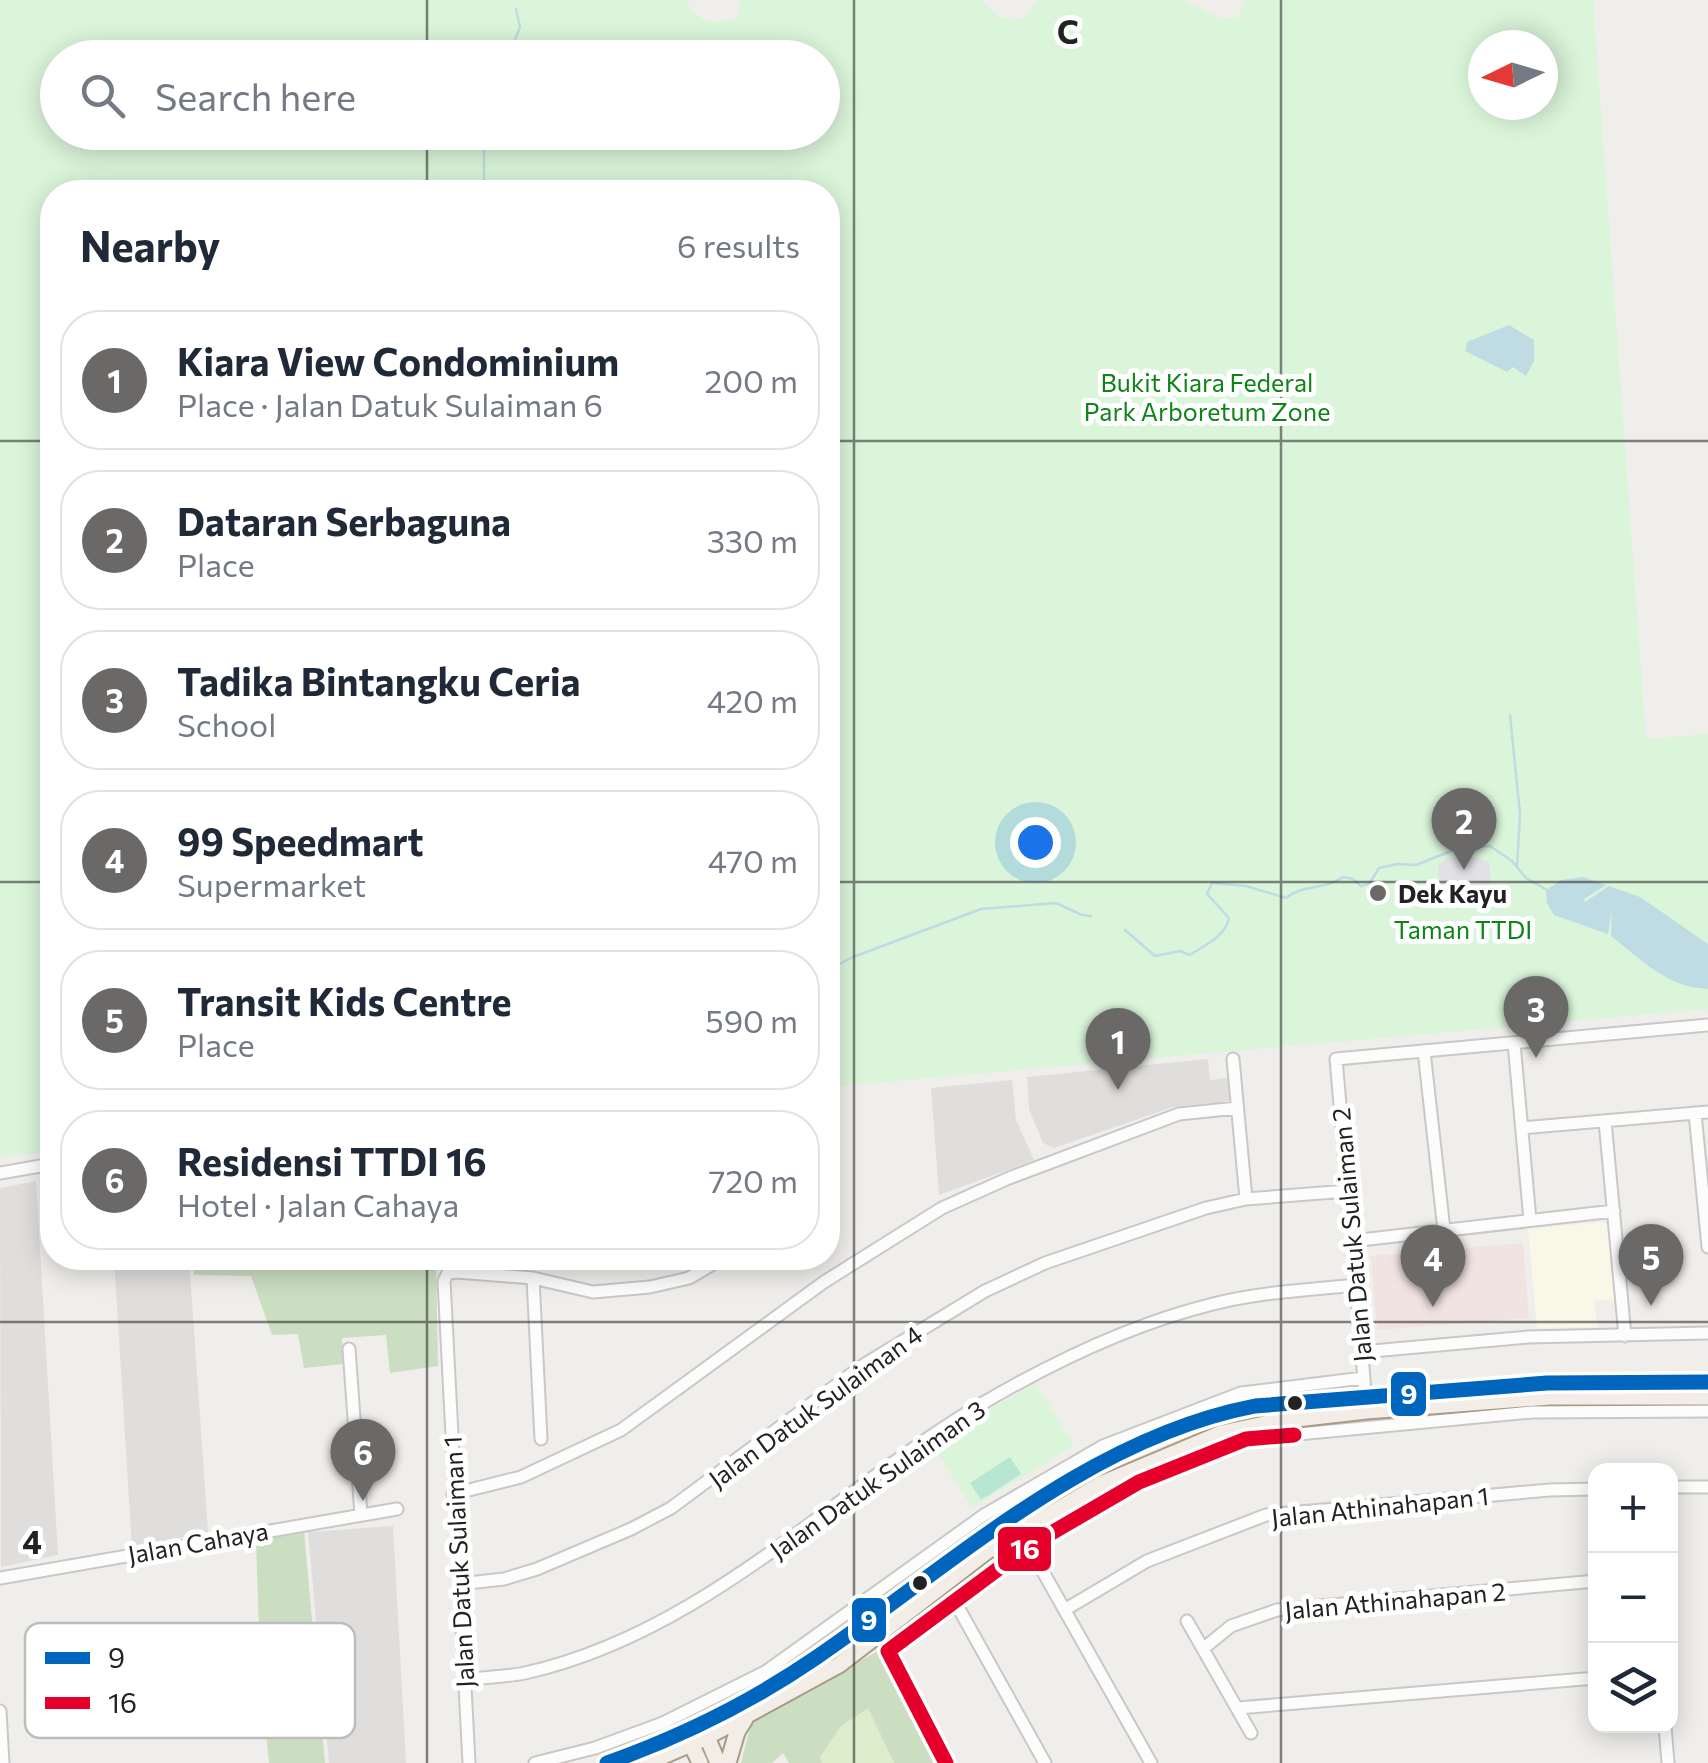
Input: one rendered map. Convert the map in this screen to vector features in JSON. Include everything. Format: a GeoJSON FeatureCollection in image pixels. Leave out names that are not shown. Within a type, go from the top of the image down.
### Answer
{"type":"FeatureCollection","features":[{"type":"Feature","properties":{"kind":"main road"},"geometry":{"type":"LineString","coordinates":[[607,1763],[748,1716],[839,1665],[986,1552],[1101,1484],[1248,1426],[1366,1404],[1547,1384],[1708,1382]]}},
{"type":"Feature","properties":{"kind":"main road"},"geometry":{"type":"LineString","coordinates":[[647,1763],[813,1660],[994,1527],[1087,1472],[1180,1428],[1238,1410],[1550,1397],[1601,1403],[1708,1397]]}},
{"type":"Feature","properties":{"kind":"main road"},"geometry":{"type":"LineString","coordinates":[[1140,1446],[1176,1438],[1173,1453]]}},
{"type":"Feature","properties":{"kind":"main road"},"geometry":{"type":"LineString","coordinates":[[813,1660],[823,1670],[839,1665]]}},
{"type":"Feature","properties":{"kind":"main road"},"geometry":{"type":"LineString","coordinates":[[728,1763],[737,1732],[748,1716]]}},
{"type":"Feature","properties":{"kind":"main road"},"geometry":{"type":"LineString","coordinates":[[696,1734],[700,1763]]}},
{"type":"Feature","properties":{"kind":"main road"},"geometry":{"type":"LineString","coordinates":[[696,1734],[718,1763]]}},
{"type":"Feature","properties":{"kind":"street"},"geometry":{"type":"LineString","coordinates":[[1444,1230],[1424,1051],[1708,1025]]}},
{"type":"Feature","properties":{"kind":"street"},"geometry":{"type":"LineString","coordinates":[[1514,1043],[1530,1220]]}},
{"type":"Feature","properties":{"kind":"street","name":"Jalan Datuk Sulaiman 2"},"geometry":{"type":"LineString","coordinates":[[1366,1404],[1336,1059],[1424,1051]]}},
{"type":"Feature","properties":{"kind":"street"},"geometry":{"type":"LineString","coordinates":[[1233,1059],[1246,1199]]}},
{"type":"Feature","properties":{"kind":"street"},"geometry":{"type":"LineString","coordinates":[[454,1494],[520,1478],[621,1430],[824,1282],[942,1208],[1009,1178],[1179,1114],[1237,1108]]}},
{"type":"Feature","properties":{"kind":"street"},"geometry":{"type":"LineString","coordinates":[[1522,1128],[1702,1112],[1708,1247]]}},
{"type":"Feature","properties":{"kind":"street"},"geometry":{"type":"LineString","coordinates":[[1605,1121],[1625,1336]]}},
{"type":"Feature","properties":{"kind":"street"},"geometry":{"type":"LineString","coordinates":[[0,1173],[40,1166]]}},
{"type":"Feature","properties":{"kind":"street","name":"Jalan Datuk Sulaiman 4"},"geometry":{"type":"LineString","coordinates":[[458,1584],[504,1580],[537,1569],[631,1530],[671,1508],[862,1366],[985,1291],[1096,1244],[1206,1208],[1246,1199],[1347,1191]]}},
{"type":"Feature","properties":{"kind":"street"},"geometry":{"type":"LineString","coordinates":[[1352,1241],[1614,1211]]}},
{"type":"Feature","properties":{"kind":"street"},"geometry":{"type":"LineString","coordinates":[[541,1439],[533,1278],[593,1292],[650,1287],[689,1278],[702,1270]]}},
{"type":"Feature","properties":{"kind":"street","name":"Jalan Datuk Sulaiman 1"},"geometry":{"type":"LineString","coordinates":[[469,1763],[444,1281],[448,1274],[533,1278]]}},
{"type":"Feature","properties":{"kind":"street","name":"Jalan Datuk Sulaiman 3"},"geometry":{"type":"LineString","coordinates":[[464,1680],[522,1674],[562,1662],[663,1619],[758,1562],[882,1469],[978,1406],[1085,1351],[1211,1304],[1256,1295],[1356,1285]]}},
{"type":"Feature","properties":{"kind":"street"},"geometry":{"type":"LineString","coordinates":[[1361,1352],[1528,1336],[1708,1333]]}},
{"type":"Feature","properties":{"kind":"street"},"geometry":{"type":"LineString","coordinates":[[348,1350],[361,1515]]}},
{"type":"Feature","properties":{"kind":"street"},"geometry":{"type":"LineString","coordinates":[[535,1763],[595,1748],[663,1723],[765,1672],[984,1515],[1103,1446],[1241,1394],[1364,1378]]}},
{"type":"Feature","properties":{"kind":"street"},"geometry":{"type":"LineString","coordinates":[[946,1763],[888,1652],[1029,1546],[1139,1482],[1246,1440],[1601,1403],[1708,1411]]}},
{"type":"Feature","properties":{"kind":"street"},"geometry":{"type":"LineString","coordinates":[[1678,1488],[1708,1487]]}},
{"type":"Feature","properties":{"kind":"street","name":"Jalan Athinahapan 1"},"geometry":{"type":"LineString","coordinates":[[1066,1609],[1147,1561],[1266,1515],[1588,1489]]}},
{"type":"Feature","properties":{"kind":"street","name":"Jalan Cahaya"},"geometry":{"type":"LineString","coordinates":[[0,1578],[397,1509]]}},
{"type":"Feature","properties":{"kind":"street"},"geometry":{"type":"LineString","coordinates":[[1020,1532],[1151,1763]]}},
{"type":"Feature","properties":{"kind":"street"},"geometry":{"type":"LineString","coordinates":[[986,1552],[994,1559],[997,1570]]}},
{"type":"Feature","properties":{"kind":"street","name":"Jalan Athinahapan 2"},"geometry":{"type":"LineString","coordinates":[[1204,1648],[1231,1626],[1276,1610],[1588,1583]]}},
{"type":"Feature","properties":{"kind":"street"},"geometry":{"type":"LineString","coordinates":[[954,1600],[1045,1763]]}},
{"type":"Feature","properties":{"kind":"street"},"geometry":{"type":"LineString","coordinates":[[1188,1622],[1250,1733]]}},
{"type":"Feature","properties":{"kind":"street"},"geometry":{"type":"LineString","coordinates":[[1238,1708],[1588,1679]]}},
{"type":"Feature","properties":{"kind":"street"},"geometry":{"type":"LineString","coordinates":[[0,1711],[4,1763]]}},
{"type":"Feature","properties":{"kind":"street"},"geometry":{"type":"LineString","coordinates":[[1666,1733],[1668,1763]]}},
{"type":"Feature","properties":{"kind":"shaded area"},"geometry":{"type":"Polygon","coordinates":[[[1476,857],[1489,862],[1492,894],[1447,891],[1438,876],[1439,864],[1447,858],[1476,857]]]}},
{"type":"Feature","properties":{"kind":"shaded area"},"geometry":{"type":"Polygon","coordinates":[[[1208,1059],[1210,1080],[1227,1078],[1230,1101],[1173,1107],[1054,1148],[1043,1143],[1029,1109],[1027,1077],[1208,1059]]]}},
{"type":"Feature","properties":{"kind":"shaded area"},"geometry":{"type":"Polygon","coordinates":[[[1012,1080],[1016,1120],[1034,1160],[939,1195],[931,1088],[1012,1080]]]}},
{"type":"Feature","properties":{"kind":"shaded area"},"geometry":{"type":"Polygon","coordinates":[[[36,1181],[58,1555],[1,1567],[0,1188],[36,1181]]]}},
{"type":"Feature","properties":{"kind":"shaded area"},"geometry":{"type":"Polygon","coordinates":[[[1603,1222],[1610,1227],[1616,1299],[1594,1301],[1597,1327],[1537,1328],[1528,1229],[1603,1222]]]}},
{"type":"Feature","properties":{"kind":"shaded area"},"geometry":{"type":"Polygon","coordinates":[[[1523,1243],[1529,1318],[1377,1330],[1371,1256],[1523,1243]]]}},
{"type":"Feature","properties":{"kind":"shaded area"},"geometry":{"type":"Polygon","coordinates":[[[115,1270],[190,1270],[208,1532],[132,1548],[115,1270]]]}},
{"type":"Feature","properties":{"kind":"shaded area"},"geometry":{"type":"Polygon","coordinates":[[[393,1526],[406,1763],[329,1763],[327,1738],[355,1738],[355,1623],[316,1623],[308,1532],[393,1526]]]}},
{"type":"Feature","properties":{"kind":"green space","name":"Bukit Kiara Federal Park Arboretum Zone"},"geometry":{"type":"Polygon","coordinates":[[[0,0],[686,0],[701,18],[721,22],[737,17],[741,0],[983,0],[996,14],[1011,19],[1025,17],[1036,0],[1183,0],[1217,17],[1237,19],[1246,0],[1593,0],[1646,739],[1708,734],[1708,1009],[840,1086],[840,180],[40,180],[40,1153],[0,1157],[0,0]]]}},
{"type":"Feature","properties":{"kind":"green space"},"geometry":{"type":"Polygon","coordinates":[[[194,1270],[436,1270],[438,1366],[390,1373],[386,1335],[342,1338],[343,1364],[304,1368],[298,1334],[272,1335],[251,1276],[194,1275],[194,1270]]]}},
{"type":"Feature","properties":{"kind":"green space"},"geometry":{"type":"Polygon","coordinates":[[[1036,1383],[1074,1446],[972,1508],[931,1442],[1036,1383]]]}},
{"type":"Feature","properties":{"kind":"green space"},"geometry":{"type":"Polygon","coordinates":[[[1010,1457],[1021,1474],[981,1500],[970,1483],[1010,1457]]]}},
{"type":"Feature","properties":{"kind":"green space"},"geometry":{"type":"Polygon","coordinates":[[[304,1531],[312,1623],[259,1623],[256,1540],[304,1531]]]}},
{"type":"Feature","properties":{"kind":"green space"},"geometry":{"type":"Polygon","coordinates":[[[882,1649],[940,1763],[894,1763],[868,1708],[840,1727],[820,1757],[822,1763],[789,1763],[783,1753],[772,1763],[741,1763],[752,1719],[882,1649]]]}},
{"type":"Feature","properties":{"kind":"green space"},"geometry":{"type":"Polygon","coordinates":[[[868,1708],[894,1763],[822,1763],[820,1757],[840,1726],[868,1708]]]}},
{"type":"Feature","properties":{"kind":"green space"},"geometry":{"type":"Polygon","coordinates":[[[267,1738],[323,1738],[325,1763],[269,1763],[267,1738]]]}},
{"type":"Feature","properties":{"kind":"water"},"geometry":{"type":"Polygon","coordinates":[[[1509,325],[1534,340],[1534,361],[1526,376],[1513,367],[1507,372],[1465,351],[1467,342],[1509,325]]]}},
{"type":"Feature","properties":{"kind":"water"},"geometry":{"type":"Polygon","coordinates":[[[1583,877],[1606,885],[1585,902],[1609,886],[1640,897],[1708,944],[1708,989],[1667,978],[1611,936],[1612,910],[1608,934],[1554,915],[1547,903],[1546,890],[1561,880],[1583,877]]]}},
{"type":"Feature","properties":{"kind":"waterway"},"geometry":{"type":"LineString","coordinates":[[515,40],[520,27],[516,9]]}},
{"type":"Feature","properties":{"kind":"waterway"},"geometry":{"type":"LineString","coordinates":[[484,150],[484,180]]}},
{"type":"Feature","properties":{"kind":"waterway"},"geometry":{"type":"LineString","coordinates":[[1510,715],[1520,814],[1517,867]]}},
{"type":"Feature","properties":{"kind":"waterway"},"geometry":{"type":"LineString","coordinates":[[1125,930],[1155,956],[1180,951],[1190,955],[1227,925],[1229,918],[1207,894],[1212,883],[1246,886],[1286,898],[1343,877],[1361,886],[1369,884],[1379,868],[1416,865],[1456,849],[1490,846],[1512,861],[1526,878],[1547,890]]}},
{"type":"Feature","properties":{"kind":"waterway"},"geometry":{"type":"LineString","coordinates":[[840,964],[981,909],[1056,903],[1091,916]]}},
{"type":"Feature","properties":{"kind":"transit line","name":"9"},"geometry":{"type":"LineString","coordinates":[[607,1763],[662,1742],[742,1703],[817,1657],[1024,1509],[1135,1446],[1194,1422],[1255,1406],[1547,1383],[1708,1382]]}},
{"type":"Feature","properties":{"kind":"transit line","name":"16"},"geometry":{"type":"LineString","coordinates":[[946,1763],[888,1651],[1029,1546],[1139,1482],[1246,1439],[1294,1435]]}},
{"type":"Feature","properties":{"kind":"place","name":"Dataran Serbaguna"},"geometry":{"type":"Point","coordinates":[1464,870]}},
{"type":"Feature","properties":{"kind":"place","name":"Dek Kayu"},"geometry":{"type":"Point","coordinates":[1378,893]}},
{"type":"Feature","properties":{"kind":"place","name":"Tadika Bintangku Ceria"},"geometry":{"type":"Point","coordinates":[1536,1058]}},
{"type":"Feature","properties":{"kind":"place","name":"Kiara View Condominium"},"geometry":{"type":"Point","coordinates":[1118,1090]}},
{"type":"Feature","properties":{"kind":"place","name":"Transit Kids Centre"},"geometry":{"type":"Point","coordinates":[1651,1306]}},
{"type":"Feature","properties":{"kind":"place","name":"99 Speedmart"},"geometry":{"type":"Point","coordinates":[1433,1307]}},
{"type":"Feature","properties":{"kind":"place","name":"Residensi TTDI 16"},"geometry":{"type":"Point","coordinates":[363,1501]}},
{"type":"Feature","properties":{"kind":"park label","name":"Taman TTDI"},"geometry":{"type":"Point","coordinates":[1463,929]}}]}
